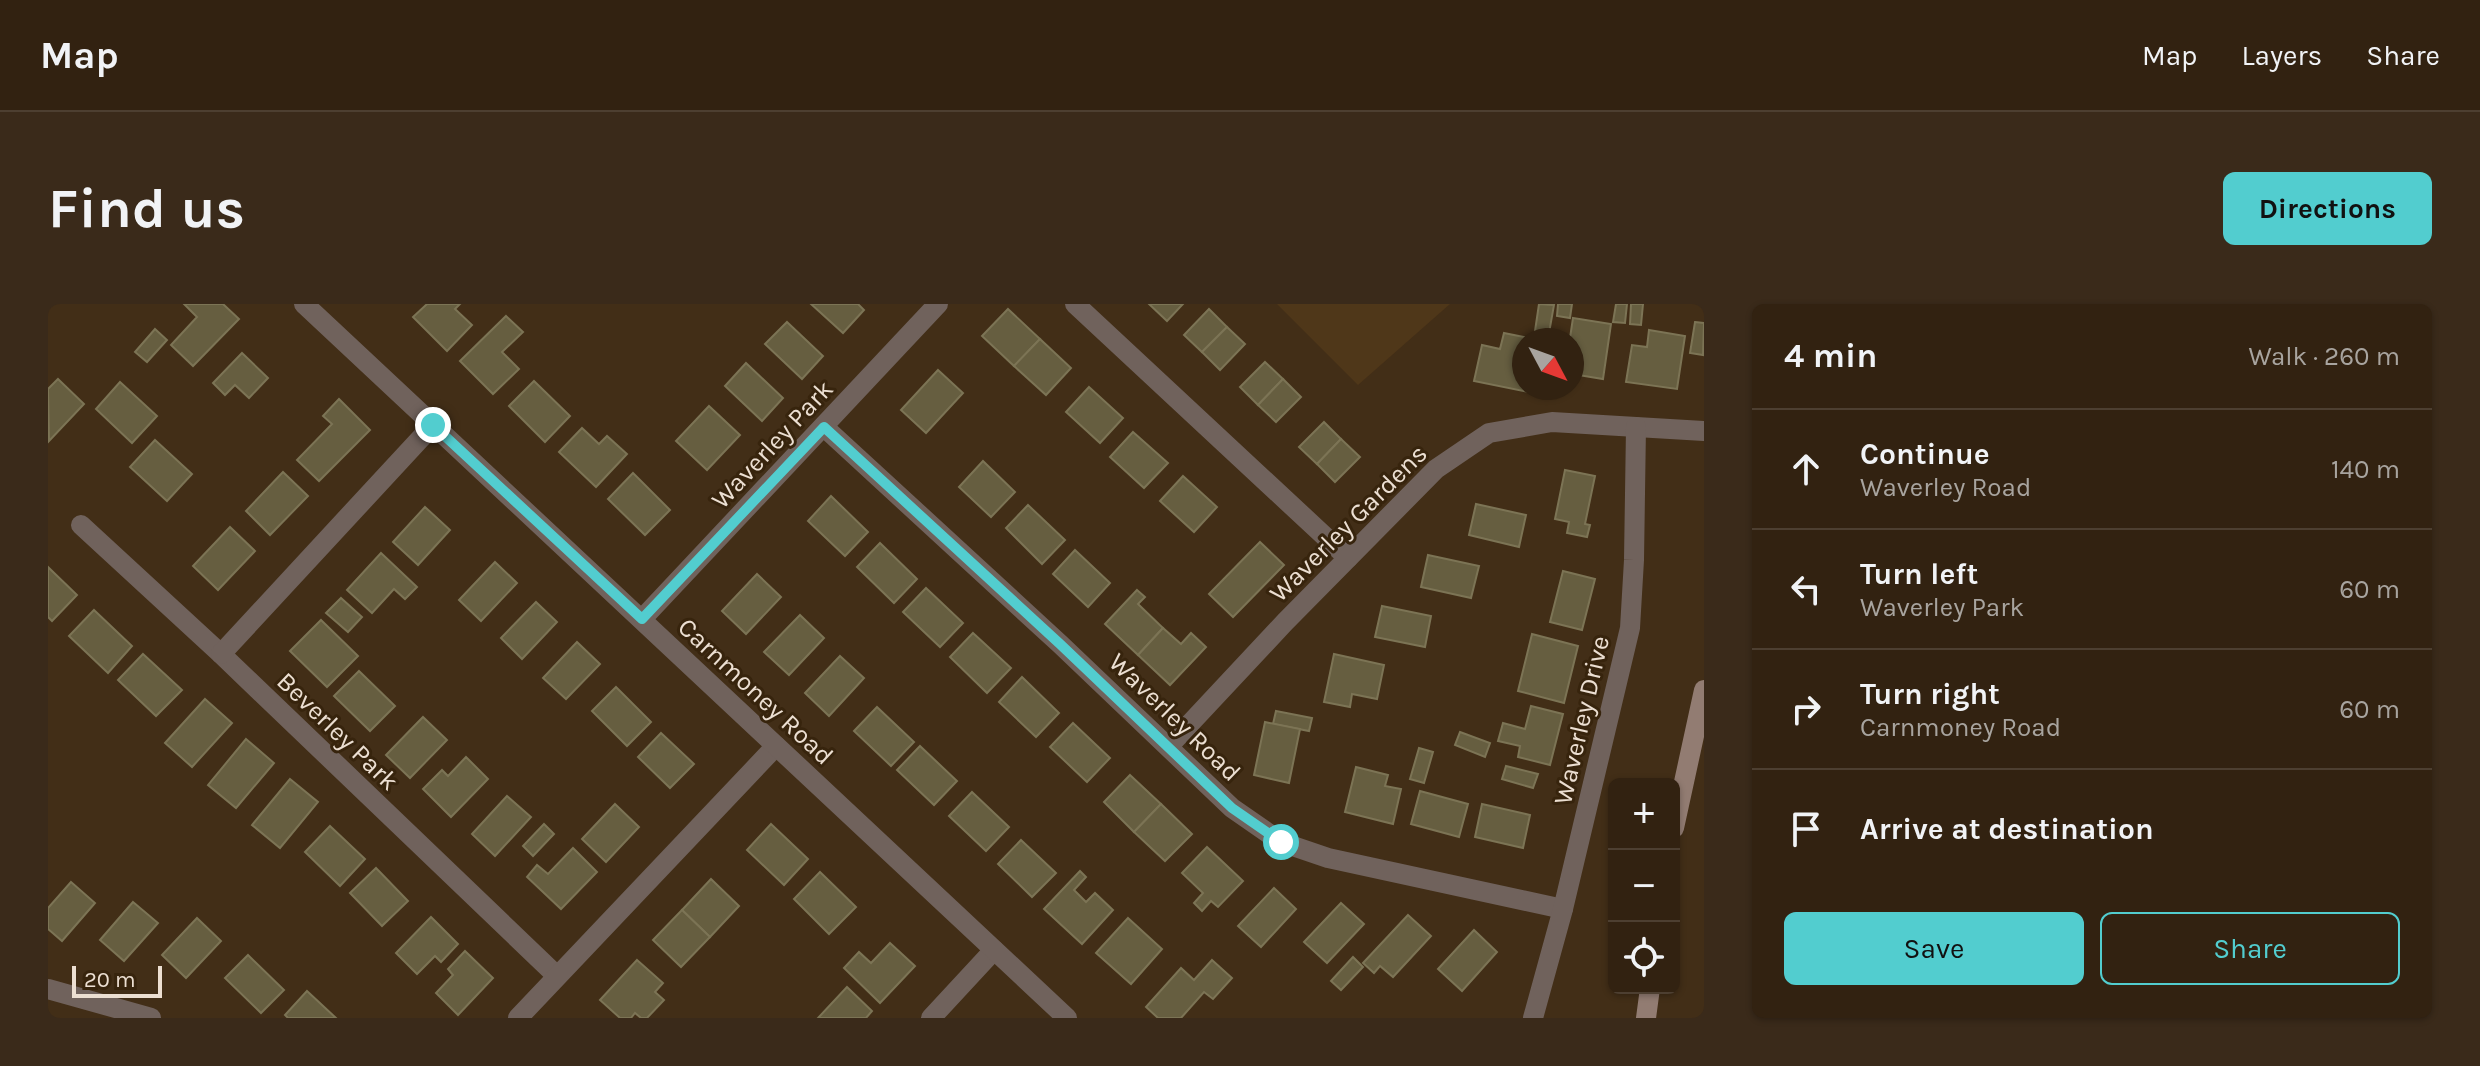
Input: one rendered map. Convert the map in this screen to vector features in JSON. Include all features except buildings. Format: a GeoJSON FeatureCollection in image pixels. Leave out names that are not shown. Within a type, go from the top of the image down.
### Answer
{"type":"FeatureCollection","features":[{"type":"Feature","properties":{"kind":"main road"},"geometry":{"type":"LineString","coordinates":[[1680,800],[1704,690]]}},
{"type":"Feature","properties":{"kind":"main road"},"geometry":{"type":"LineString","coordinates":[[1646,1018],[1649,994]]}},
{"type":"Feature","properties":{"kind":"street","name":"Carnmoney Road"},"geometry":{"type":"LineString","coordinates":[[304,304],[1067,1018]]}},
{"type":"Feature","properties":{"kind":"street","name":"Waverley Park"},"geometry":{"type":"LineString","coordinates":[[642,619],[938,304]]}},
{"type":"Feature","properties":{"kind":"street"},"geometry":{"type":"LineString","coordinates":[[1075,304],[1348,558]]}},
{"type":"Feature","properties":{"kind":"street","name":"Waverley Gardens"},"geometry":{"type":"LineString","coordinates":[[1169,746],[1436,469],[1489,433],[1552,422],[1704,431]]}},
{"type":"Feature","properties":{"kind":"street"},"geometry":{"type":"LineString","coordinates":[[221,654],[433,425]]}},
{"type":"Feature","properties":{"kind":"street","name":"Waverley Road"},"geometry":{"type":"LineString","coordinates":[[824,427],[1232,808],[1281,842],[1328,858],[1563,909]]}},
{"type":"Feature","properties":{"kind":"street","name":"Waverley Drive"},"geometry":{"type":"LineString","coordinates":[[1533,1018],[1563,909],[1630,628],[1636,427]]}},
{"type":"Feature","properties":{"kind":"street","name":"Beverley Park"},"geometry":{"type":"LineString","coordinates":[[81,525],[221,654],[557,976]]}},
{"type":"Feature","properties":{"kind":"street"},"geometry":{"type":"LineString","coordinates":[[518,1018],[776,746]]}},
{"type":"Feature","properties":{"kind":"street"},"geometry":{"type":"LineString","coordinates":[[931,1018],[994,950]]}},
{"type":"Feature","properties":{"kind":"street"},"geometry":{"type":"LineString","coordinates":[[48,989],[151,1018]]}},
{"type":"Feature","properties":{"kind":"shaded area"},"geometry":{"type":"Polygon","coordinates":[[[1277,304],[1450,304],[1358,385],[1277,304]]]}},
{"type":"Feature","properties":{"kind":"route"},"geometry":{"type":"LineString","coordinates":[[433,425],[642,619],[824,427],[1060,644],[1232,808],[1281,842]]}}]}
